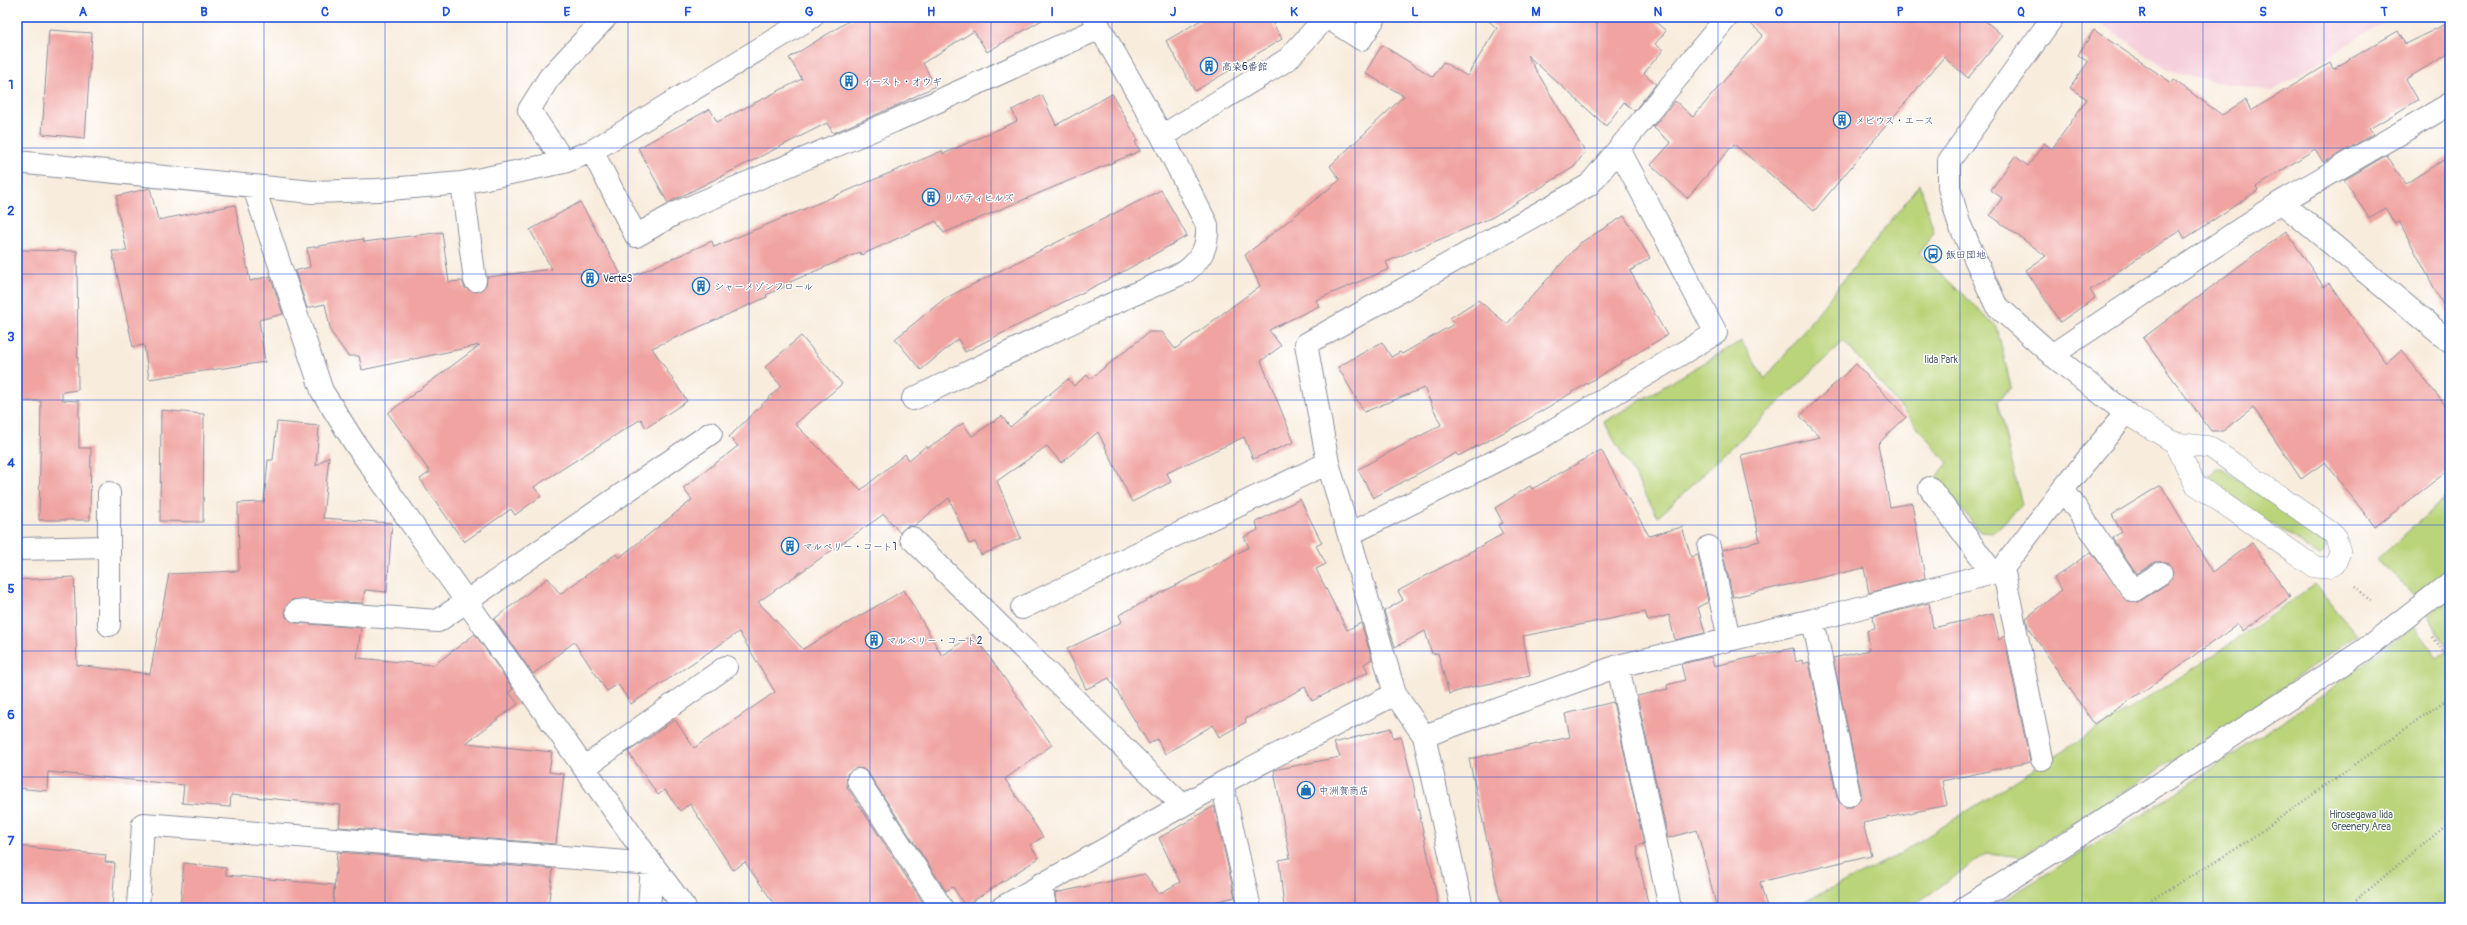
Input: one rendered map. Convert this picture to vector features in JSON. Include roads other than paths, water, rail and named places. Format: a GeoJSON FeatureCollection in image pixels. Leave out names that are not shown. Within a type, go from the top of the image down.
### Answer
{"type":"FeatureCollection","features":[{"type":"Feature","properties":{"kind":"street"},"geometry":{"type":"LineString","coordinates":[[564,162],[528,110],[549,78],[606,17]]}},
{"type":"Feature","properties":{"kind":"street"},"geometry":{"type":"LineString","coordinates":[[17,162],[254,188],[326,192],[377,190],[462,183],[564,162],[592,151],[812,17]]}},
{"type":"Feature","properties":{"kind":"street"},"geometry":{"type":"LineString","coordinates":[[1162,136],[1288,59],[1326,17],[1361,39],[1375,17]]}},
{"type":"Feature","properties":{"kind":"street"},"geometry":{"type":"LineString","coordinates":[[1462,908],[1424,736],[1396,694],[1328,463],[1306,344],[1589,185],[1727,17]]}},
{"type":"Feature","properties":{"kind":"street"},"geometry":{"type":"LineString","coordinates":[[1424,736],[1618,666],[1813,620],[1998,570],[2126,413],[2052,354],[1996,305],[1959,223],[1949,187],[1949,161],[2053,17]]}},
{"type":"Feature","properties":{"kind":"street"},"geometry":{"type":"LineString","coordinates":[[592,151],[636,236],[676,213],[894,121],[1097,22],[1162,136],[1207,225],[1208,240],[1204,253],[1196,264],[1185,272],[1091,313],[913,399]]}},
{"type":"Feature","properties":{"kind":"street"},"geometry":{"type":"LineString","coordinates":[[2052,354],[2281,202],[2450,104]]}},
{"type":"Feature","properties":{"kind":"street"},"geometry":{"type":"LineString","coordinates":[[1350,534],[1535,441],[1716,332],[1619,149]]}},
{"type":"Feature","properties":{"kind":"street"},"geometry":{"type":"LineString","coordinates":[[462,183],[475,280]]}},
{"type":"Feature","properties":{"kind":"street"},"geometry":{"type":"LineString","coordinates":[[254,188],[322,392],[361,451],[466,601],[585,767],[652,864],[685,908]]}},
{"type":"Feature","properties":{"kind":"street"},"geometry":{"type":"LineString","coordinates":[[2281,202],[2450,342]]}},
{"type":"Feature","properties":{"kind":"street"},"geometry":{"type":"LineString","coordinates":[[296,611],[438,621],[712,433]]}},
{"type":"Feature","properties":{"kind":"street"},"geometry":{"type":"LineString","coordinates":[[1022,608],[1328,463]]}},
{"type":"Feature","properties":{"kind":"street"},"geometry":{"type":"LineString","coordinates":[[1930,488],[1998,570],[2042,759]]}},
{"type":"Feature","properties":{"kind":"street"},"geometry":{"type":"LineString","coordinates":[[2063,489],[2133,591],[2160,573]]}},
{"type":"Feature","properties":{"kind":"street"},"geometry":{"type":"LineString","coordinates":[[108,625],[109,493]]}},
{"type":"Feature","properties":{"kind":"street"},"geometry":{"type":"LineString","coordinates":[[911,538],[1182,805]]}},
{"type":"Feature","properties":{"kind":"street"},"geometry":{"type":"LineString","coordinates":[[17,549],[108,547]]}},
{"type":"Feature","properties":{"kind":"street"},"geometry":{"type":"LineString","coordinates":[[1709,547],[1729,639]]}},
{"type":"Feature","properties":{"kind":"street"},"geometry":{"type":"LineString","coordinates":[[1964,908],[2098,824],[2364,650],[2450,583]]}},
{"type":"Feature","properties":{"kind":"street"},"geometry":{"type":"LineString","coordinates":[[1813,620],[1849,795]]}},
{"type":"Feature","properties":{"kind":"street"},"geometry":{"type":"LineString","coordinates":[[1618,666],[1670,908]]}},
{"type":"Feature","properties":{"kind":"street"},"geometry":{"type":"LineString","coordinates":[[585,767],[726,667]]}},
{"type":"Feature","properties":{"kind":"street"},"geometry":{"type":"LineString","coordinates":[[1001,908],[1222,783],[1396,694]]}},
{"type":"Feature","properties":{"kind":"street"},"geometry":{"type":"LineString","coordinates":[[858,780],[942,908]]}},
{"type":"Feature","properties":{"kind":"street"},"geometry":{"type":"LineString","coordinates":[[1222,783],[1250,908]]}},
{"type":"Feature","properties":{"kind":"street"},"geometry":{"type":"LineString","coordinates":[[138,908],[143,824],[652,864]]}},
{"type":"Feature","properties":{"kind":"street"},"geometry":{"type":"LineString","coordinates":[[649,908],[652,864]]}},
{"type":"Feature","properties":{"kind":"street"},"geometry":{"type":"LineString","coordinates":[[1041,884],[1045,908]]}},
{"type":"Feature","properties":{"kind":"lane"},"geometry":{"type":"LineString","coordinates":[[2126,413],[2175,443],[2210,447],[2336,535],[2340,552],[2335,564],[2327,568],[2315,567],[2195,484],[2175,443]]}},
{"type":"Feature","properties":{"kind":"place","name":"高染6番館"},"geometry":{"type":"Point","coordinates":[1209,66]}},
{"type":"Feature","properties":{"kind":"place","name":"イースト・オウギ"},"geometry":{"type":"Point","coordinates":[849,81]}},
{"type":"Feature","properties":{"kind":"place","name":"メビウス・エース"},"geometry":{"type":"Point","coordinates":[1842,120]}},
{"type":"Feature","properties":{"kind":"place","name":"リバティヒルズ"},"geometry":{"type":"Point","coordinates":[931,197]}},
{"type":"Feature","properties":{"kind":"place","name":"飯田団地"},"geometry":{"type":"Point","coordinates":[1933,254]}},
{"type":"Feature","properties":{"kind":"place","name":"VerteS"},"geometry":{"type":"Point","coordinates":[590,278]}},
{"type":"Feature","properties":{"kind":"place","name":"シャーメゾンフロール"},"geometry":{"type":"Point","coordinates":[701,286]}},
{"type":"Feature","properties":{"kind":"place","name":"マルベリー・コート1"},"geometry":{"type":"Point","coordinates":[790,546]}},
{"type":"Feature","properties":{"kind":"place","name":"マルベリー・コート2"},"geometry":{"type":"Point","coordinates":[874,640]}},
{"type":"Feature","properties":{"kind":"place","name":"中洲賀商店"},"geometry":{"type":"Point","coordinates":[1306,790]}},
{"type":"Feature","properties":{"kind":"park label","name":"Iida Park"},"geometry":{"type":"Point","coordinates":[1941,359]}},
{"type":"Feature","properties":{"kind":"park label","name":"Hirosegawa Iida Greenery Area"},"geometry":{"type":"Point","coordinates":[2361,820]}}]}
